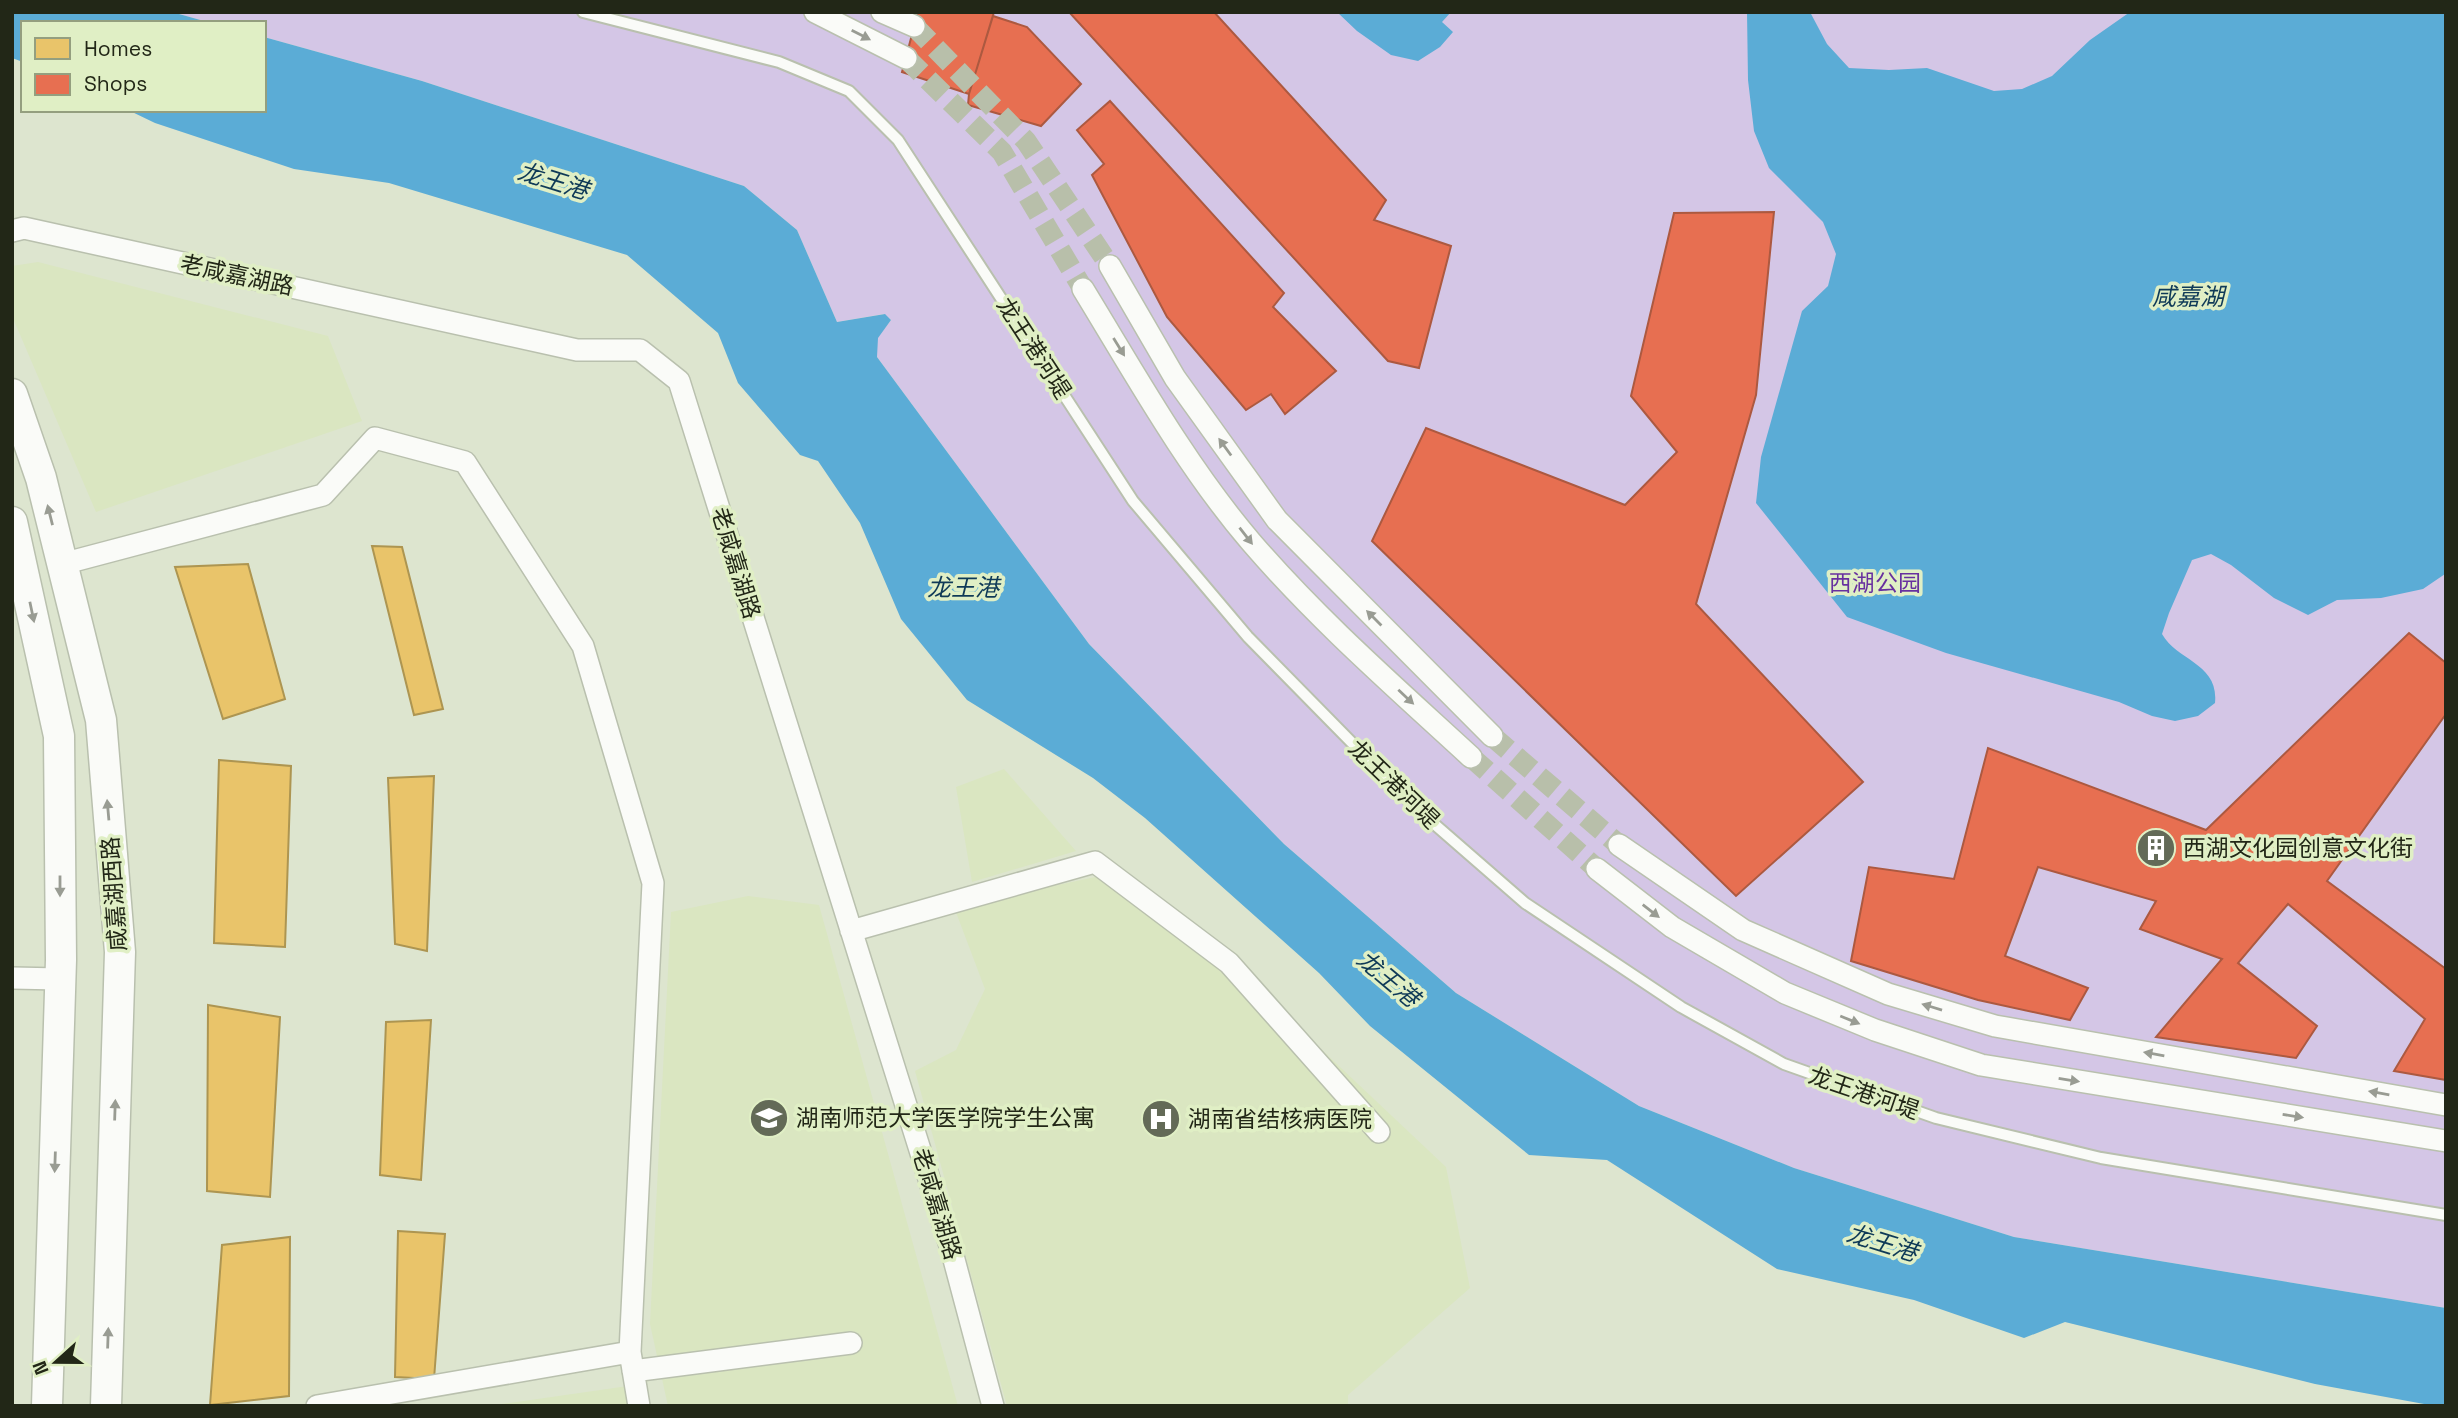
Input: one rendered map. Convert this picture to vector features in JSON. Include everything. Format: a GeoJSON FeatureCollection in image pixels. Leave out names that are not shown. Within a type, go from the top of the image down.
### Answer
{"type":"FeatureCollection","features":[{"type":"Feature","properties":{"kind":"main road","name":"咸嘉湖西路"},"geometry":{"type":"LineString","coordinates":[[12,394],[41,478],[101,720],[120,952],[106,1406]]}},
{"type":"Feature","properties":{"kind":"main road"},"geometry":{"type":"LineString","coordinates":[[12,522],[59,736],[60,979],[47,1406]]}},
{"type":"Feature","properties":{"kind":"street"},"geometry":{"type":"LineString","coordinates":[[815,12],[906,58]]}},
{"type":"Feature","properties":{"kind":"street"},"geometry":{"type":"LineString","coordinates":[[882,12],[914,26]]}},
{"type":"Feature","properties":{"kind":"street","name":"老咸嘉湖路"},"geometry":{"type":"LineString","coordinates":[[12,231],[23,228],[577,350],[640,350],[679,381],[952,1252],[993,1406]]}},
{"type":"Feature","properties":{"kind":"street"},"geometry":{"type":"LineString","coordinates":[[1110,266],[1175,378],[1277,520],[1492,736]]}},
{"type":"Feature","properties":{"kind":"street"},"geometry":{"type":"LineString","coordinates":[[1083,289],[1180,446],[1249,540],[1314,612],[1471,757]]}},
{"type":"Feature","properties":{"kind":"street"},"geometry":{"type":"LineString","coordinates":[[62,564],[323,495],[375,438],[465,462],[583,646],[653,883],[632,1362],[639,1406]]}},
{"type":"Feature","properties":{"kind":"street"},"geometry":{"type":"LineString","coordinates":[[1619,845],[1743,929],[1888,994],[1995,1026],[2446,1105]]}},
{"type":"Feature","properties":{"kind":"street"},"geometry":{"type":"LineString","coordinates":[[851,931],[1096,862],[1229,963],[1379,1132]]}},
{"type":"Feature","properties":{"kind":"street"},"geometry":{"type":"LineString","coordinates":[[1597,869],[1672,927],[1785,993],[1875,1030],[1981,1065],[2446,1141]]}},
{"type":"Feature","properties":{"kind":"street"},"geometry":{"type":"LineString","coordinates":[[12,978],[60,979]]}},
{"type":"Feature","properties":{"kind":"street"},"geometry":{"type":"LineString","coordinates":[[317,1406],[632,1362],[851,1343]]}},
{"type":"Feature","properties":{"kind":"lane","name":"龙王港河堤"},"geometry":{"type":"LineString","coordinates":[[583,12],[779,62],[849,91],[898,140],[1133,501],[1248,637],[1417,809],[1525,903],[1681,1007],[1784,1064],[1936,1118],[2101,1158],[2446,1215]]}},
{"type":"Feature","properties":{"kind":"shaded area"},"geometry":{"type":"Polygon","coordinates":[[[38,262],[328,336],[362,421],[96,512],[12,316],[12,266],[38,262]]]}},
{"type":"Feature","properties":{"kind":"shaded area"},"geometry":{"type":"Polygon","coordinates":[[[1004,769],[1076,851],[972,882],[956,787],[1004,769]]]}},
{"type":"Feature","properties":{"kind":"shaded area","name":"湖南省结核病医院"},"geometry":{"type":"Polygon","coordinates":[[[1105,875],[1216,950],[1446,1167],[1470,1288],[1348,1395],[1348,1406],[1007,1406],[915,1071],[956,1050],[985,989],[954,907],[1105,875]]]}},
{"type":"Feature","properties":{"kind":"shaded area","name":"湖南师范大学医学院学生公寓"},"geometry":{"type":"Polygon","coordinates":[[[748,896],[819,905],[958,1406],[668,1406],[650,1324],[671,912],[748,896]]]}},
{"type":"Feature","properties":{"kind":"shaded area"},"geometry":{"type":"Polygon","coordinates":[[[628,1386],[633,1406],[488,1406],[628,1386]]]}},
{"type":"Feature","properties":{"kind":"green space","name":"西湖公园"},"geometry":{"type":"Polygon","coordinates":[[[172,12],[2446,12],[2446,1308],[2014,1237],[1794,1168],[1639,1106],[1456,993],[1284,844],[1089,644],[877,357],[877,338],[891,320],[884,314],[837,322],[797,230],[744,186],[422,81],[266,38],[266,21],[204,21],[172,12]]]}},
{"type":"Feature","properties":{"kind":"water"},"geometry":{"type":"Polygon","coordinates":[[[12,12],[172,12],[204,21],[21,21],[21,61],[12,58],[12,12]]]}},
{"type":"Feature","properties":{"kind":"water"},"geometry":{"type":"Polygon","coordinates":[[[1337,12],[1451,12],[1442,22],[1453,32],[1440,47],[1418,61],[1391,55],[1357,31],[1337,12]]]}},
{"type":"Feature","properties":{"kind":"water","name":"咸嘉湖"},"geometry":{"type":"Polygon","coordinates":[[[1747,12],[1810,12],[1827,44],[1849,68],[1927,68],[1994,91],[2022,89],[2052,76],[2090,40],[2130,12],[2446,12],[2445,574],[2423,589],[2381,598],[2337,600],[2308,615],[2274,598],[2231,565],[2211,554],[2192,560],[2162,634],[2177,651],[2211,679],[2215,703],[2198,716],[2175,721],[2152,716],[2119,702],[1946,653],[1847,617],[1756,503],[1761,457],[1802,311],[1828,286],[1836,254],[1823,222],[1769,168],[1754,131],[1748,80],[1747,12]]]}},
{"type":"Feature","properties":{"kind":"water","name":"龙王港"},"geometry":{"type":"Polygon","coordinates":[[[266,38],[422,81],[744,186],[797,230],[837,322],[885,314],[891,320],[878,338],[877,357],[1089,644],[1284,844],[1456,993],[1639,1106],[1794,1168],[2014,1237],[2446,1308],[2446,1406],[2315,1384],[2065,1322],[2024,1338],[1914,1300],[1777,1269],[1607,1160],[1529,1155],[1370,1026],[1319,973],[1145,818],[1093,778],[967,700],[901,619],[860,523],[818,461],[800,455],[738,383],[718,333],[627,255],[389,183],[294,169],[155,123],[132,112],[266,112],[266,38]]]}},
{"type":"Feature","properties":{"kind":"building: Homes"},"geometry":{"type":"Polygon","coordinates":[[[372,546],[402,547],[443,709],[414,715],[372,546]]]}},
{"type":"Feature","properties":{"kind":"building: Homes"},"geometry":{"type":"Polygon","coordinates":[[[248,564],[285,699],[223,719],[175,567],[248,564]]]}},
{"type":"Feature","properties":{"kind":"building: Homes"},"geometry":{"type":"Polygon","coordinates":[[[219,760],[291,766],[285,947],[214,943],[219,760]]]}},
{"type":"Feature","properties":{"kind":"building: Homes"},"geometry":{"type":"Polygon","coordinates":[[[434,776],[427,951],[395,944],[388,778],[434,776]]]}},
{"type":"Feature","properties":{"kind":"building: Homes"},"geometry":{"type":"Polygon","coordinates":[[[208,1005],[280,1017],[270,1197],[207,1191],[208,1005]]]}},
{"type":"Feature","properties":{"kind":"building: Homes"},"geometry":{"type":"Polygon","coordinates":[[[431,1020],[421,1180],[380,1175],[386,1022],[431,1020]]]}},
{"type":"Feature","properties":{"kind":"building: Homes"},"geometry":{"type":"Polygon","coordinates":[[[398,1231],[445,1234],[434,1379],[395,1377],[398,1231]]]}},
{"type":"Feature","properties":{"kind":"building: Homes"},"geometry":{"type":"Polygon","coordinates":[[[290,1237],[289,1396],[210,1405],[222,1245],[290,1237]]]}},
{"type":"Feature","properties":{"kind":"building: Shops"},"geometry":{"type":"Polygon","coordinates":[[[918,12],[994,12],[969,94],[902,72],[918,12]]]}},
{"type":"Feature","properties":{"kind":"building: Shops"},"geometry":{"type":"Polygon","coordinates":[[[1069,12],[1214,12],[1386,200],[1374,220],[1451,246],[1419,368],[1388,361],[1069,12]]]}},
{"type":"Feature","properties":{"kind":"building: Shops"},"geometry":{"type":"Polygon","coordinates":[[[993,16],[1027,27],[1081,84],[1041,126],[968,105],[993,16]]]}},
{"type":"Feature","properties":{"kind":"building: Shops"},"geometry":{"type":"Polygon","coordinates":[[[1110,101],[1284,293],[1273,307],[1336,371],[1285,414],[1271,394],[1246,410],[1167,317],[1092,175],[1104,164],[1077,130],[1110,101]]]}},
{"type":"Feature","properties":{"kind":"building: Shops"},"geometry":{"type":"Polygon","coordinates":[[[1774,212],[1756,395],[1696,604],[1863,782],[1736,896],[1372,541],[1426,428],[1625,505],[1677,452],[1631,396],[1674,213],[1774,212]]]}},
{"type":"Feature","properties":{"kind":"building: Shops","name":"西湖文化园创意文化街"},"geometry":{"type":"Polygon","coordinates":[[[2409,633],[2446,663],[2446,714],[2327,881],[2446,969],[2446,1080],[2394,1071],[2425,1019],[2288,904],[2238,963],[2317,1026],[2296,1058],[2156,1037],[2222,959],[2140,929],[2156,901],[2038,867],[2005,956],[2088,988],[2070,1020],[1978,1000],[1851,961],[1869,867],[1954,879],[1988,748],[2206,830],[2409,633]]]}},
{"type":"Feature","properties":{"kind":"tunnel"},"geometry":{"type":"LineString","coordinates":[[914,26],[1026,141],[1110,266]]}},
{"type":"Feature","properties":{"kind":"tunnel"},"geometry":{"type":"LineString","coordinates":[[906,58],[1002,152],[1083,289]]}},
{"type":"Feature","properties":{"kind":"tunnel"},"geometry":{"type":"LineString","coordinates":[[1492,736],[1619,845]]}},
{"type":"Feature","properties":{"kind":"tunnel"},"geometry":{"type":"LineString","coordinates":[[1471,757],[1597,869]]}},
{"type":"Feature","properties":{"kind":"place","name":"西湖文化园创意文化街"},"geometry":{"type":"Point","coordinates":[2156,848]}},
{"type":"Feature","properties":{"kind":"place","name":"湖南师范大学医学院学生公寓"},"geometry":{"type":"Point","coordinates":[769,1118]}},
{"type":"Feature","properties":{"kind":"place","name":"湖南省结核病医院"},"geometry":{"type":"Point","coordinates":[1161,1119]}}]}
